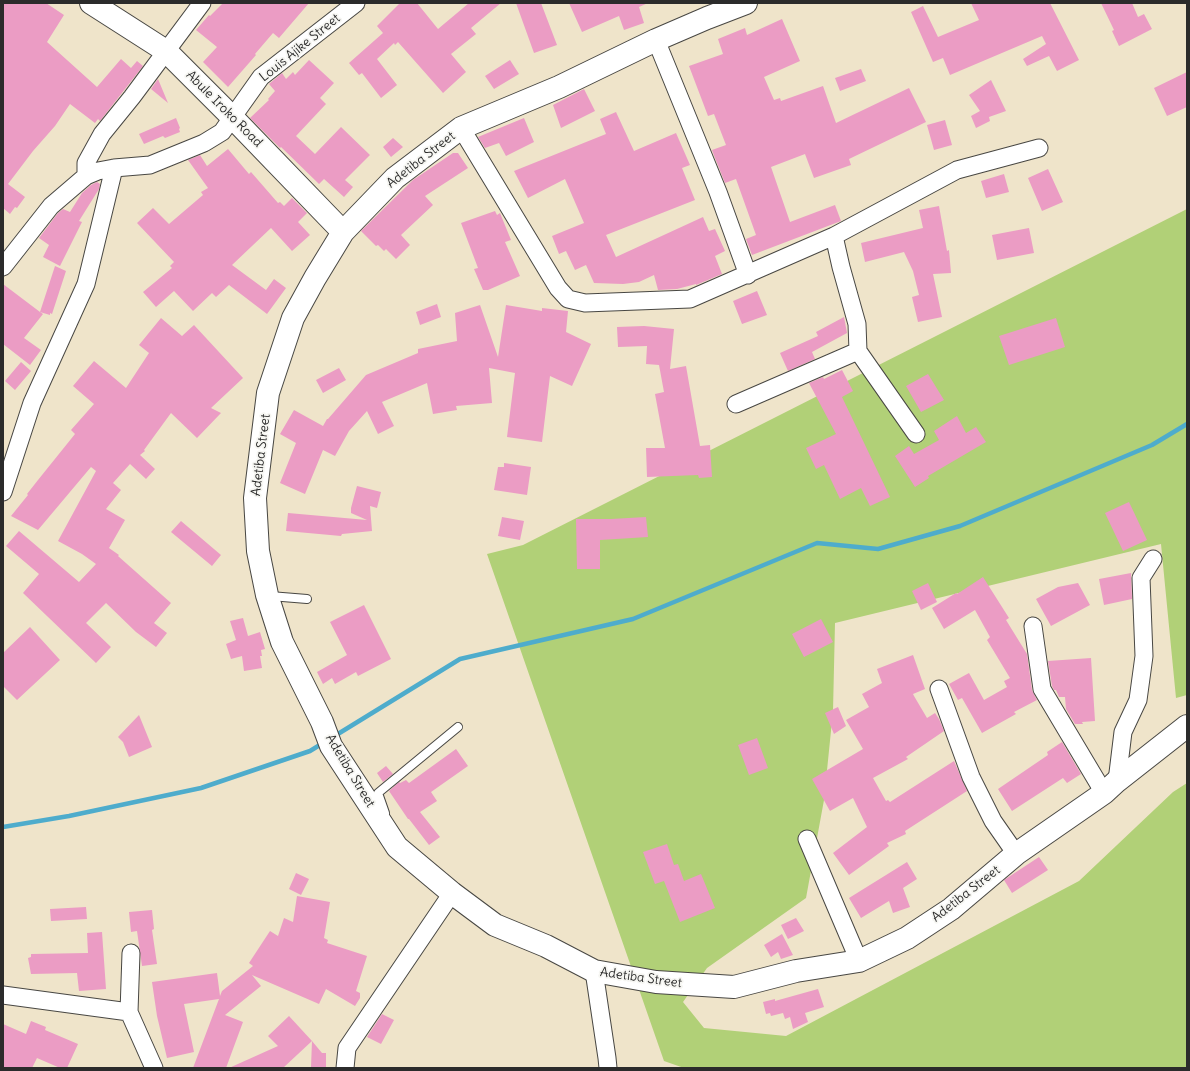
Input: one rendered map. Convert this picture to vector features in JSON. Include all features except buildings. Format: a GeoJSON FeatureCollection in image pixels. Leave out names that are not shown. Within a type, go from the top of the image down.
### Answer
{"type":"FeatureCollection","features":[{"type":"Feature","properties":{"kind":"street","name":"Abule Iroko Road"},"geometry":{"type":"LineString","coordinates":[[91,3],[166,51],[343,232]]}},
{"type":"Feature","properties":{"kind":"street"},"geometry":{"type":"LineString","coordinates":[[86,176],[86,163],[102,134],[132,97],[202,3]]}},
{"type":"Feature","properties":{"kind":"street","name":"Louis Ajike Street"},"geometry":{"type":"LineString","coordinates":[[3,267],[51,206],[86,176],[98,171],[114,168],[150,165],[204,143],[222,132],[261,78],[356,3]]}},
{"type":"Feature","properties":{"kind":"street","name":"Adetiba Street"},"geometry":{"type":"LineString","coordinates":[[746,3],[656,40],[559,86],[461,128],[395,178],[343,232],[315,278],[293,318],[268,393],[255,498],[258,551],[267,595],[282,642],[322,722],[331,746],[398,847],[452,894],[495,925],[546,946],[594,972],[656,982],[734,988],[796,971],[859,961],[908,938],[951,909],[1016,854],[1110,787],[1187,726]]}},
{"type":"Feature","properties":{"kind":"street"},"geometry":{"type":"LineString","coordinates":[[656,40],[718,192],[748,275]]}},
{"type":"Feature","properties":{"kind":"street"},"geometry":{"type":"LineString","coordinates":[[461,128],[558,288],[568,299],[584,303],[690,299],[748,275],[834,236],[957,170],[1039,148]]}},
{"type":"Feature","properties":{"kind":"street"},"geometry":{"type":"LineString","coordinates":[[3,492],[32,403],[86,284],[114,168]]}},
{"type":"Feature","properties":{"kind":"street"},"geometry":{"type":"LineString","coordinates":[[834,236],[857,324],[858,351],[916,434]]}},
{"type":"Feature","properties":{"kind":"street"},"geometry":{"type":"LineString","coordinates":[[736,404],[858,351]]}},
{"type":"Feature","properties":{"kind":"street"},"geometry":{"type":"LineString","coordinates":[[1110,787],[1123,732],[1138,700],[1144,656],[1141,578],[1153,560]]}},
{"type":"Feature","properties":{"kind":"street"},"geometry":{"type":"LineString","coordinates":[[1033,626],[1042,689],[1110,787]]}},
{"type":"Feature","properties":{"kind":"street"},"geometry":{"type":"LineString","coordinates":[[939,689],[971,777],[993,821],[1016,854]]}},
{"type":"Feature","properties":{"kind":"street"},"geometry":{"type":"LineString","coordinates":[[808,840],[859,961]]}},
{"type":"Feature","properties":{"kind":"street"},"geometry":{"type":"LineString","coordinates":[[345,1068],[347,1048],[452,894]]}},
{"type":"Feature","properties":{"kind":"street"},"geometry":{"type":"LineString","coordinates":[[132,953],[130,1012],[154,1068]]}},
{"type":"Feature","properties":{"kind":"street"},"geometry":{"type":"LineString","coordinates":[[594,972],[608,1068]]}},
{"type":"Feature","properties":{"kind":"street"},"geometry":{"type":"LineString","coordinates":[[3,995],[130,1012]]}},
{"type":"Feature","properties":{"kind":"lane"},"geometry":{"type":"LineString","coordinates":[[267,595],[307,599]]}},
{"type":"Feature","properties":{"kind":"lane"},"geometry":{"type":"LineString","coordinates":[[398,847],[378,793],[458,727]]}},
{"type":"Feature","properties":{"kind":"green space"},"geometry":{"type":"Polygon","coordinates":[[[1187,209],[1187,695],[1176,698],[1161,544],[835,623],[833,711],[824,800],[806,898],[707,968],[683,1002],[704,1028],[786,1036],[1079,881],[1173,792],[1187,783],[1187,1068],[684,1068],[664,1061],[487,554],[523,545],[1187,209]]]}},
{"type":"Feature","properties":{"kind":"waterway"},"geometry":{"type":"LineString","coordinates":[[333,737],[460,659],[633,619],[817,543],[878,549],[960,526],[1152,445],[1187,424]]}},
{"type":"Feature","properties":{"kind":"waterway"},"geometry":{"type":"LineString","coordinates":[[3,827],[69,816],[201,788],[310,751],[323,743]]}}]}
